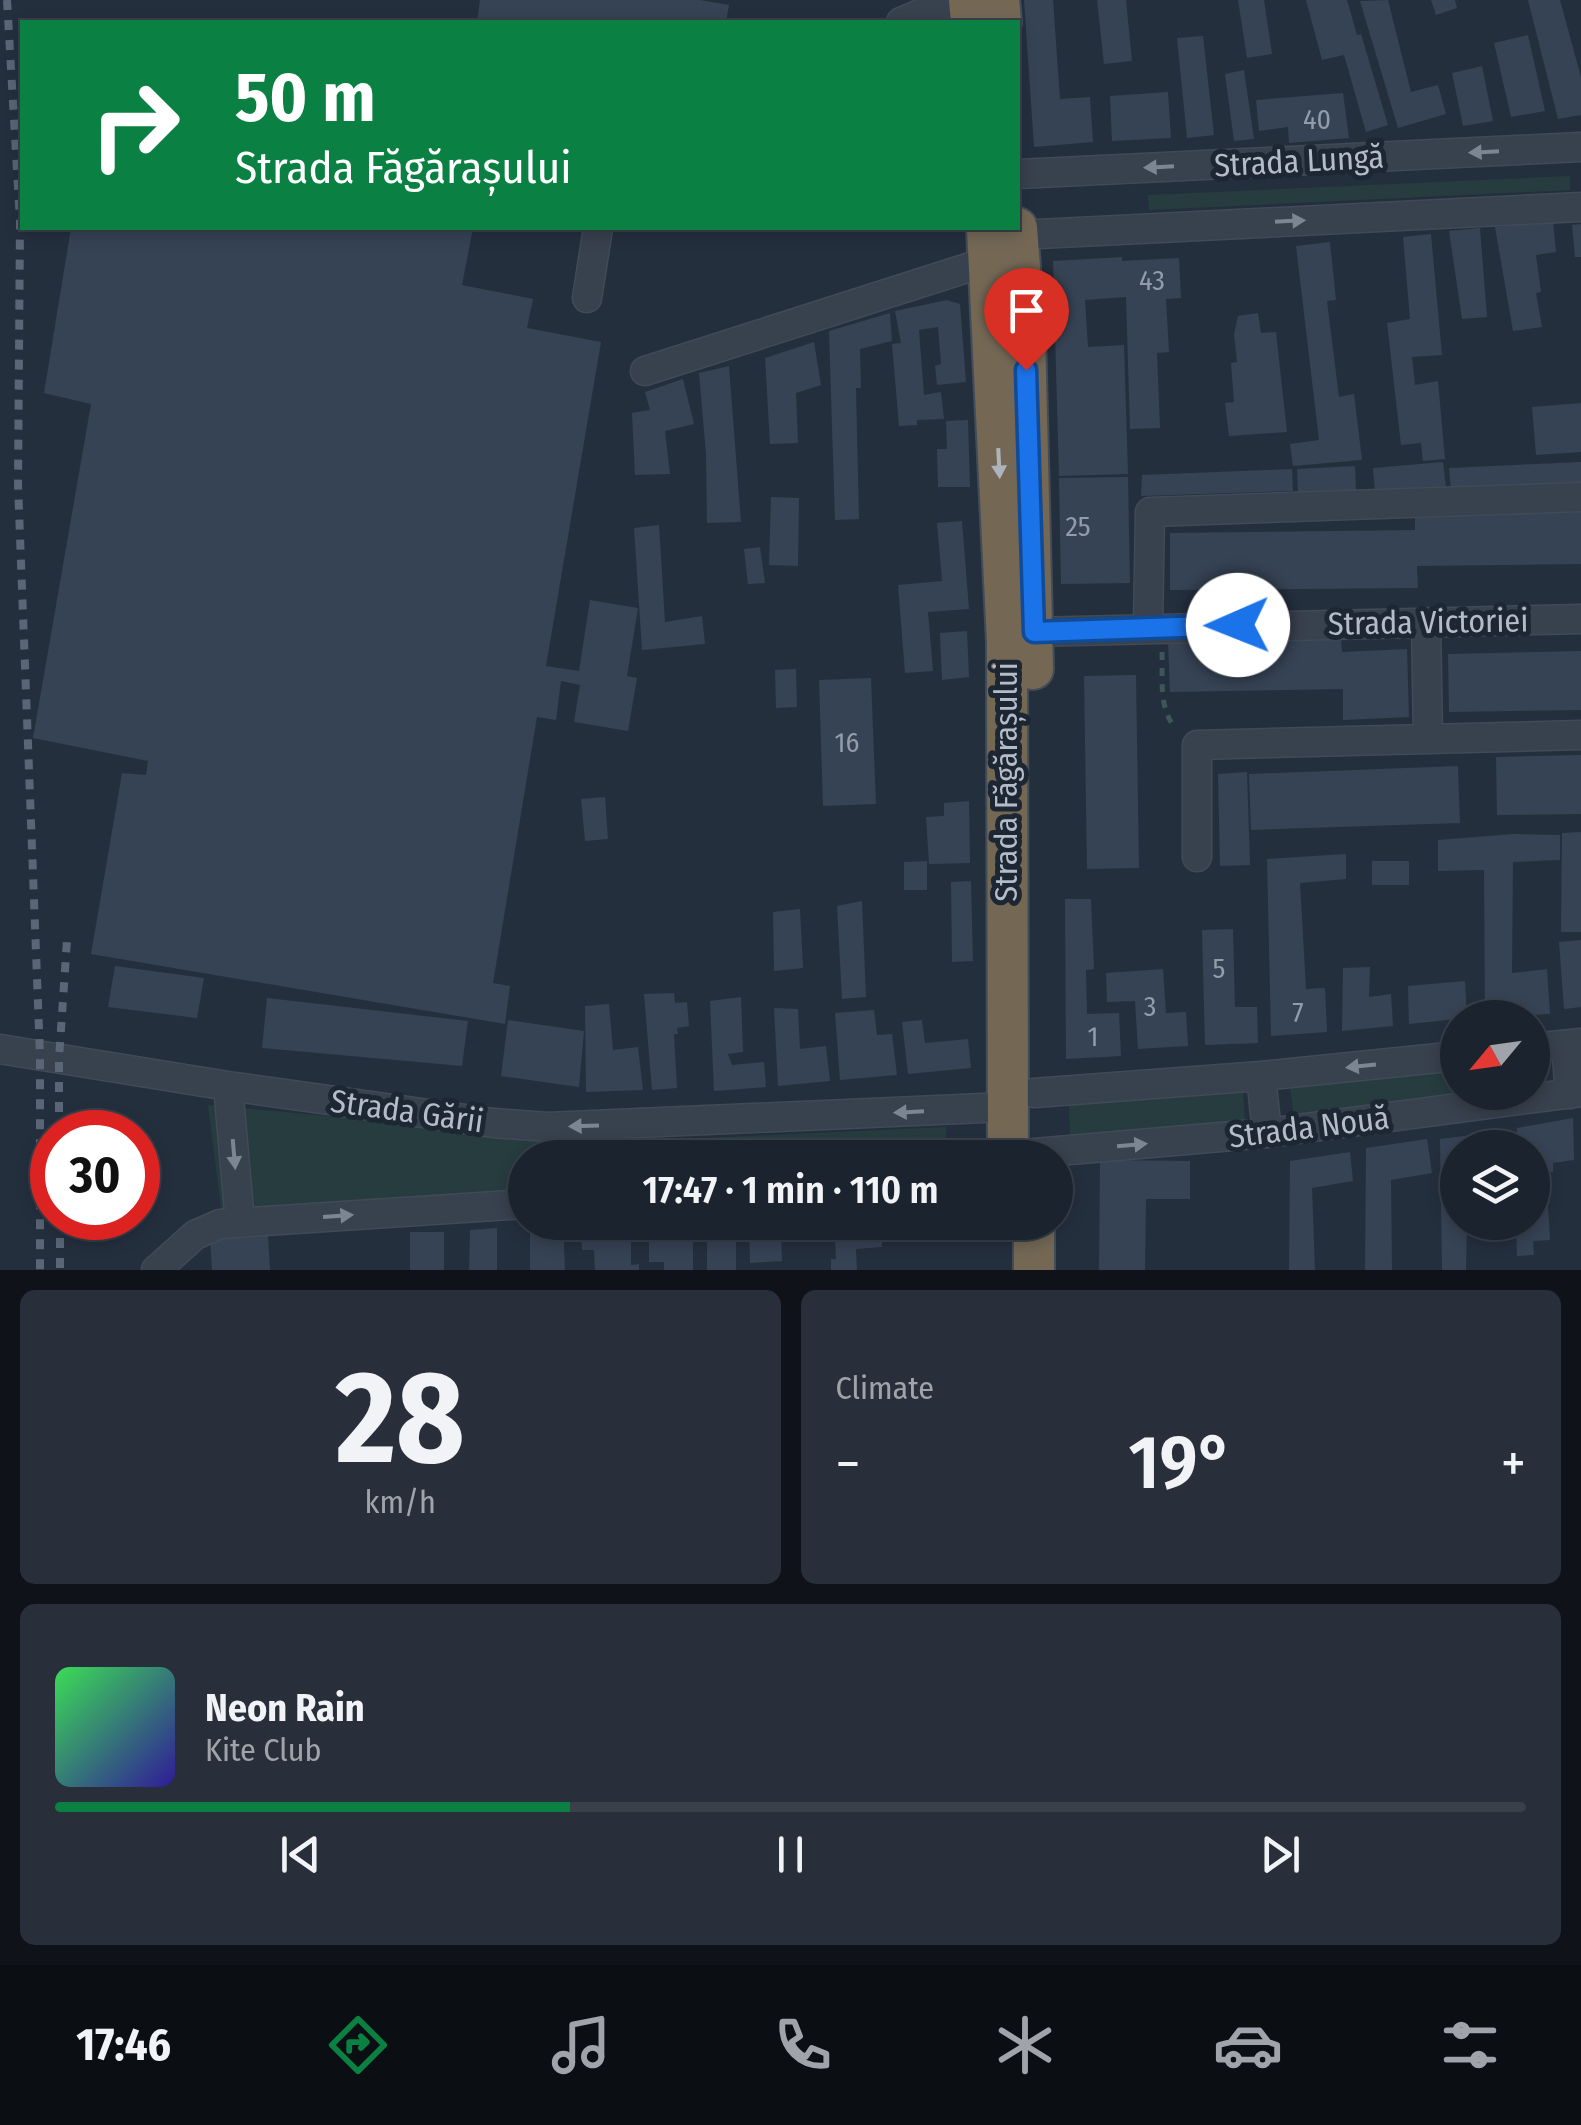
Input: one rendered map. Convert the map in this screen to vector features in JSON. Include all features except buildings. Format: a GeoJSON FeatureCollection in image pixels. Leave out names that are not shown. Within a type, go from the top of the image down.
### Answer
{"type":"FeatureCollection","features":[{"type":"Feature","properties":{"kind":"highway","name":"Strada Făgărașului"},"geometry":{"type":"LineString","coordinates":[[1003,238],[1025,333],[1034,632],[1020,1100]]}},
{"type":"Feature","properties":{"kind":"highway","name":"Strada Făgărașului"},"geometry":{"type":"LineString","coordinates":[[1003,238],[1007,642],[1024,1140]]}},
{"type":"Feature","properties":{"kind":"highway"},"geometry":{"type":"LineString","coordinates":[[1008,1240],[1008,1270]]}},
{"type":"Feature","properties":{"kind":"highway"},"geometry":{"type":"LineString","coordinates":[[1034,1240],[1034,1270]]}},
{"type":"Feature","properties":{"kind":"street"},"geometry":{"type":"LineString","coordinates":[[906,20],[936,7],[981,10]]}},
{"type":"Feature","properties":{"kind":"street","name":"Strada Lungă"},"geometry":{"type":"LineString","coordinates":[[1020,174],[1581,147]]}},
{"type":"Feature","properties":{"kind":"street","name":"Strada Lungă"},"geometry":{"type":"LineString","coordinates":[[645,371],[1003,238],[1581,207]]}},
{"type":"Feature","properties":{"kind":"street"},"geometry":{"type":"LineString","coordinates":[[587,298],[598,230]]}},
{"type":"Feature","properties":{"kind":"street"},"geometry":{"type":"LineString","coordinates":[[1155,627],[1150,512],[1581,497]]}},
{"type":"Feature","properties":{"kind":"street","name":"Strada Victoriei"},"geometry":{"type":"LineString","coordinates":[[1034,632],[1581,619]]}},
{"type":"Feature","properties":{"kind":"street"},"geometry":{"type":"LineString","coordinates":[[1426,622],[1428,739]]}},
{"type":"Feature","properties":{"kind":"street"},"geometry":{"type":"LineString","coordinates":[[1197,857],[1197,745],[1581,735]]}},
{"type":"Feature","properties":{"kind":"street"},"geometry":{"type":"LineString","coordinates":[[1573,1044],[1576,1093]]}},
{"type":"Feature","properties":{"kind":"street","name":"Strada Gării"},"geometry":{"type":"LineString","coordinates":[[0,1048],[228,1086],[548,1127],[1020,1100]]}},
{"type":"Feature","properties":{"kind":"street","name":"Strada Nouă"},"geometry":{"type":"LineString","coordinates":[[1020,1100],[1440,1058]]}},
{"type":"Feature","properties":{"kind":"street"},"geometry":{"type":"LineString","coordinates":[[1262,1076],[1267,1134]]}},
{"type":"Feature","properties":{"kind":"street"},"geometry":{"type":"LineString","coordinates":[[228,1086],[240,1222]]}},
{"type":"Feature","properties":{"kind":"street","name":"Strada Nouă"},"geometry":{"type":"LineString","coordinates":[[1073,1152],[1267,1134],[1576,1093]]}},
{"type":"Feature","properties":{"kind":"street"},"geometry":{"type":"LineString","coordinates":[[156,1270],[195,1236],[220,1224],[508,1205]]}},
{"type":"Feature","properties":{"kind":"path"},"geometry":{"type":"LineString","coordinates":[[1155,627],[1166,716],[1197,745]]}},
{"type":"Feature","properties":{"kind":"green space"},"geometry":{"type":"Polygon","coordinates":[[[1570,176],[1570,190],[1149,210],[1148,195],[1570,176]]]}},
{"type":"Feature","properties":{"kind":"green space"},"geometry":{"type":"Polygon","coordinates":[[[1440,1069],[1440,1100],[1294,1118],[1290,1086],[1440,1069]]]}},
{"type":"Feature","properties":{"kind":"green space"},"geometry":{"type":"Polygon","coordinates":[[[1243,1091],[1245,1123],[1070,1138],[1069,1105],[1243,1091]]]}},
{"type":"Feature","properties":{"kind":"green space"},"geometry":{"type":"Polygon","coordinates":[[[208,1105],[588,1140],[508,1140],[508,1193],[222,1216],[208,1105]]]}},
{"type":"Feature","properties":{"kind":"green space"},"geometry":{"type":"Polygon","coordinates":[[[946,1127],[946,1140],[655,1140],[946,1127]]]}},
{"type":"Feature","properties":{"kind":"railway"},"geometry":{"type":"LineString","coordinates":[[7,0],[20,221],[18,484],[40,1056],[40,1270]]}},
{"type":"Feature","properties":{"kind":"railway"},"geometry":{"type":"LineString","coordinates":[[59,1110],[67,940]]}},
{"type":"Feature","properties":{"kind":"railway"},"geometry":{"type":"LineString","coordinates":[[60,1240],[60,1270]]}},
{"type":"Feature","properties":{"kind":"route"},"geometry":{"type":"LineString","coordinates":[[1026,370],[1034,632],[1238,625]]}}]}
